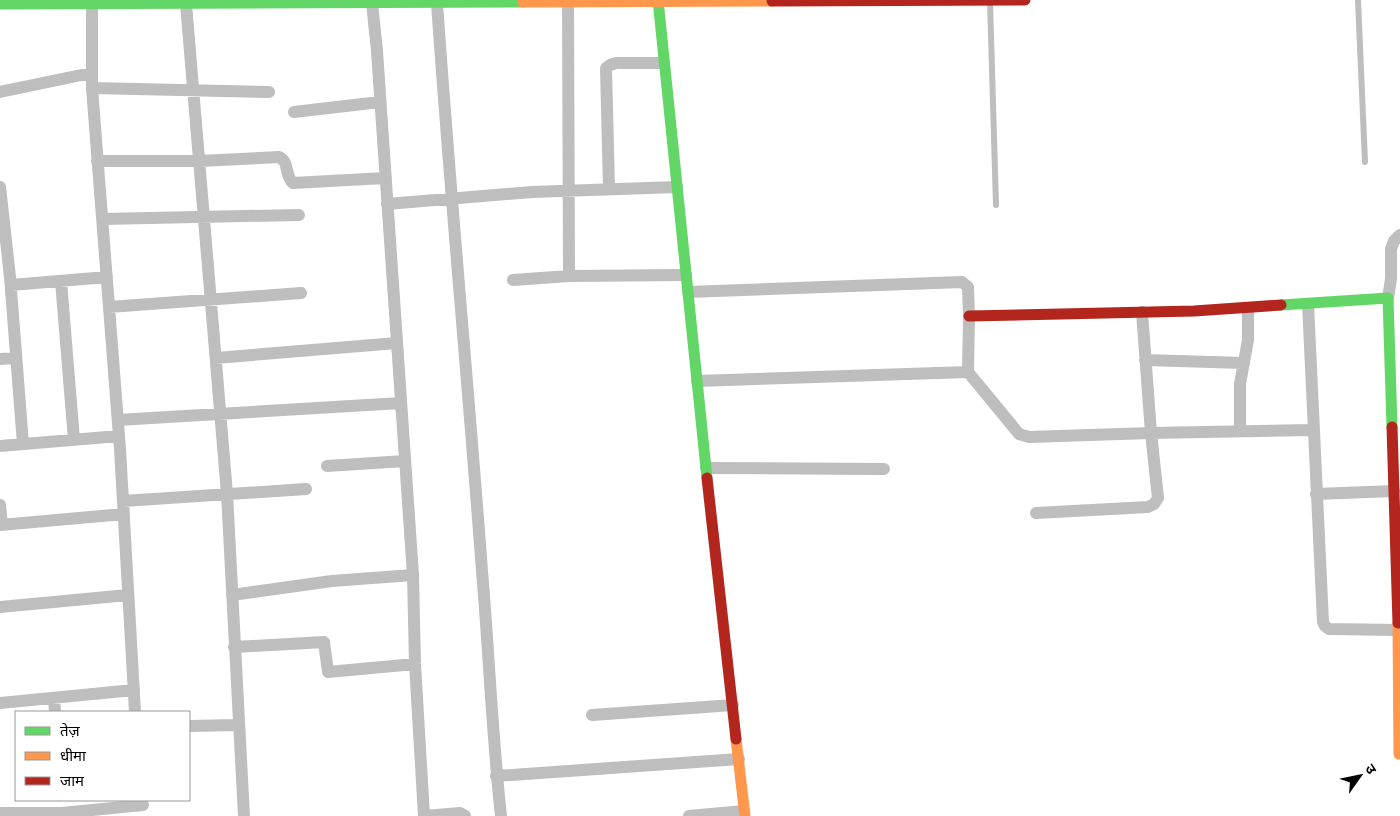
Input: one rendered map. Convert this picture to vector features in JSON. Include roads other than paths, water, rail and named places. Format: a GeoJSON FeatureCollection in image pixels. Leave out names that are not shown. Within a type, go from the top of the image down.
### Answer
{"type":"FeatureCollection","features":[{"type":"Feature","properties":{"kind":"street"},"geometry":{"type":"LineString","coordinates":[[0,4],[91,2],[186,4],[1025,0]]}},
{"type":"Feature","properties":{"kind":"street"},"geometry":{"type":"LineString","coordinates":[[658,1],[706,468],[745,814],[689,816]]}},
{"type":"Feature","properties":{"kind":"street"},"geometry":{"type":"LineString","coordinates":[[91,2],[91,72],[118,420],[135,711]]}},
{"type":"Feature","properties":{"kind":"street"},"geometry":{"type":"LineString","coordinates":[[568,2],[569,276]]}},
{"type":"Feature","properties":{"kind":"street"},"geometry":{"type":"LineString","coordinates":[[372,3],[413,575],[415,664],[424,816],[460,813],[466,816]]}},
{"type":"Feature","properties":{"kind":"street"},"geometry":{"type":"LineString","coordinates":[[437,3],[450,198],[482,562],[496,776],[501,816]]}},
{"type":"Feature","properties":{"kind":"street"},"geometry":{"type":"LineString","coordinates":[[186,4],[227,494],[244,816]]}},
{"type":"Feature","properties":{"kind":"street"},"geometry":{"type":"LineString","coordinates":[[609,190],[606,68],[610,64],[616,63],[664,63]]}},
{"type":"Feature","properties":{"kind":"street"},"geometry":{"type":"LineString","coordinates":[[0,92],[91,72]]}},
{"type":"Feature","properties":{"kind":"street"},"geometry":{"type":"LineString","coordinates":[[92,88],[269,92]]}},
{"type":"Feature","properties":{"kind":"street"},"geometry":{"type":"LineString","coordinates":[[294,112],[380,102]]}},
{"type":"Feature","properties":{"kind":"street"},"geometry":{"type":"LineString","coordinates":[[97,161],[199,162],[279,156],[286,163],[288,176],[293,182],[385,178]]}},
{"type":"Feature","properties":{"kind":"street"},"geometry":{"type":"LineString","coordinates":[[0,187],[22,444]]}},
{"type":"Feature","properties":{"kind":"street"},"geometry":{"type":"LineString","coordinates":[[387,204],[523,192],[677,187]]}},
{"type":"Feature","properties":{"kind":"street"},"geometry":{"type":"LineString","coordinates":[[102,219],[300,215]]}},
{"type":"Feature","properties":{"kind":"street"},"geometry":{"type":"LineString","coordinates":[[1399,754],[1398,622],[1388,298],[1391,279],[1390,249],[1394,240],[1400,235]]}},
{"type":"Feature","properties":{"kind":"street"},"geometry":{"type":"LineString","coordinates":[[513,280],[569,276],[686,275]]}},
{"type":"Feature","properties":{"kind":"street"},"geometry":{"type":"LineString","coordinates":[[7,280],[61,281],[106,277]]}},
{"type":"Feature","properties":{"kind":"street"},"geometry":{"type":"LineString","coordinates":[[61,281],[74,440]]}},
{"type":"Feature","properties":{"kind":"street"},"geometry":{"type":"LineString","coordinates":[[688,292],[962,282],[968,287],[968,372],[1019,434],[1029,437],[1313,430]]}},
{"type":"Feature","properties":{"kind":"street"},"geometry":{"type":"LineString","coordinates":[[109,307],[301,293]]}},
{"type":"Feature","properties":{"kind":"street"},"geometry":{"type":"LineString","coordinates":[[969,316],[1248,308],[1388,298]]}},
{"type":"Feature","properties":{"kind":"street"},"geometry":{"type":"LineString","coordinates":[[1308,304],[1323,622],[1329,628],[1398,622]]}},
{"type":"Feature","properties":{"kind":"street"},"geometry":{"type":"LineString","coordinates":[[1240,431],[1240,384],[1248,340],[1248,308]]}},
{"type":"Feature","properties":{"kind":"street"},"geometry":{"type":"LineString","coordinates":[[1036,512],[1148,507],[1154,504],[1158,498],[1142,312]]}},
{"type":"Feature","properties":{"kind":"street"},"geometry":{"type":"LineString","coordinates":[[216,358],[397,343]]}},
{"type":"Feature","properties":{"kind":"street"},"geometry":{"type":"LineString","coordinates":[[0,359],[15,358]]}},
{"type":"Feature","properties":{"kind":"street"},"geometry":{"type":"LineString","coordinates":[[1145,360],[1244,362]]}},
{"type":"Feature","properties":{"kind":"street"},"geometry":{"type":"LineString","coordinates":[[697,381],[968,372]]}},
{"type":"Feature","properties":{"kind":"street"},"geometry":{"type":"LineString","coordinates":[[118,420],[401,403]]}},
{"type":"Feature","properties":{"kind":"street"},"geometry":{"type":"LineString","coordinates":[[0,446],[119,436]]}},
{"type":"Feature","properties":{"kind":"street"},"geometry":{"type":"LineString","coordinates":[[327,466],[405,461]]}},
{"type":"Feature","properties":{"kind":"street"},"geometry":{"type":"LineString","coordinates":[[706,468],[884,469]]}},
{"type":"Feature","properties":{"kind":"street"},"geometry":{"type":"LineString","coordinates":[[0,505],[1,525],[227,494],[306,489]]}},
{"type":"Feature","properties":{"kind":"street"},"geometry":{"type":"LineString","coordinates":[[1316,494],[1394,490]]}},
{"type":"Feature","properties":{"kind":"street"},"geometry":{"type":"LineString","coordinates":[[232,595],[332,581],[413,575]]}},
{"type":"Feature","properties":{"kind":"street"},"geometry":{"type":"LineString","coordinates":[[0,607],[128,595]]}},
{"type":"Feature","properties":{"kind":"street"},"geometry":{"type":"LineString","coordinates":[[234,647],[324,642],[328,672],[415,664]]}},
{"type":"Feature","properties":{"kind":"street"},"geometry":{"type":"LineString","coordinates":[[0,703],[134,690]]}},
{"type":"Feature","properties":{"kind":"street"},"geometry":{"type":"LineString","coordinates":[[54,698],[55,711]]}},
{"type":"Feature","properties":{"kind":"street"},"geometry":{"type":"LineString","coordinates":[[592,714],[733,705]]}},
{"type":"Feature","properties":{"kind":"street"},"geometry":{"type":"LineString","coordinates":[[190,726],[238,725]]}},
{"type":"Feature","properties":{"kind":"street"},"geometry":{"type":"LineString","coordinates":[[496,776],[739,759]]}},
{"type":"Feature","properties":{"kind":"street"},"geometry":{"type":"LineString","coordinates":[[0,813],[62,814],[143,807]]}},
{"type":"Feature","properties":{"kind":"lane"},"geometry":{"type":"LineString","coordinates":[[990,0],[996,205]]}},
{"type":"Feature","properties":{"kind":"lane"},"geometry":{"type":"LineString","coordinates":[[1358,0],[1365,162]]}}]}
